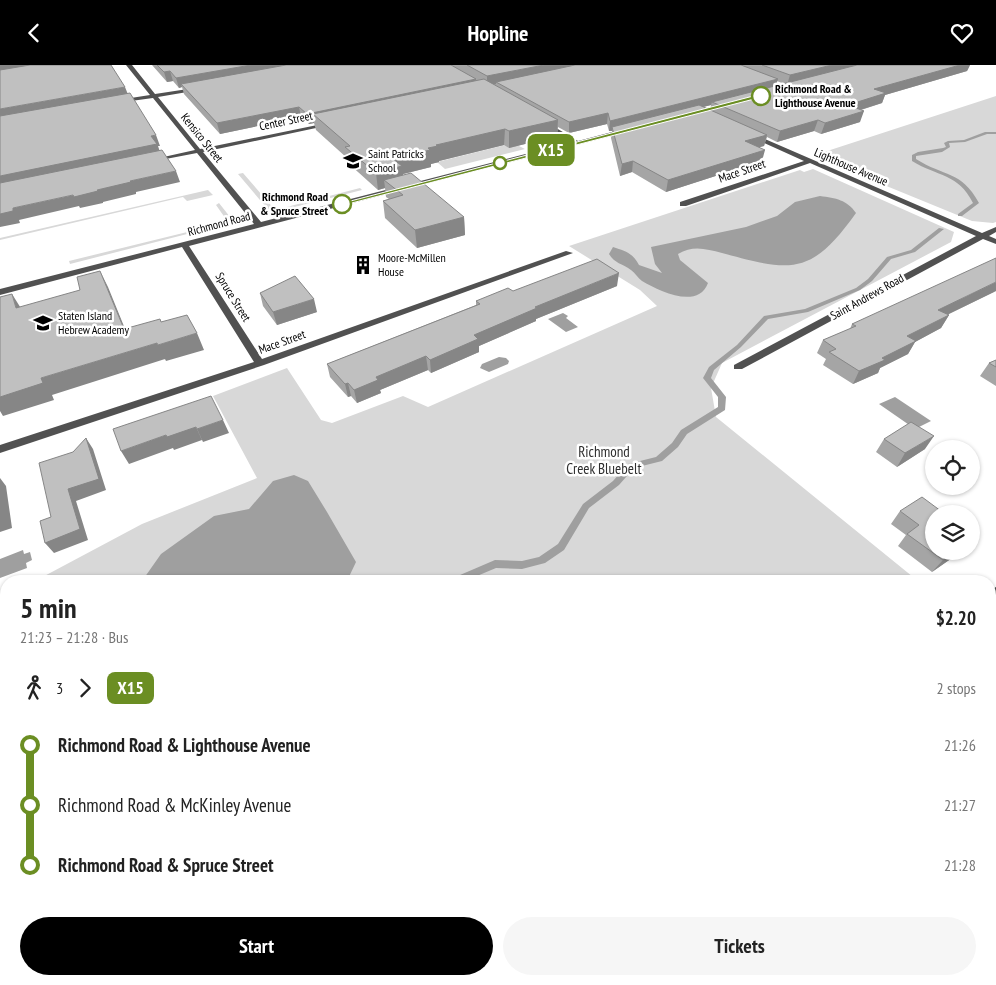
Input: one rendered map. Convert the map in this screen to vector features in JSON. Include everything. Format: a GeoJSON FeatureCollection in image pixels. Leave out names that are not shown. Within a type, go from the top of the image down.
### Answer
{"type":"FeatureCollection","features":[{"type":"Feature","properties":{"kind":"street","name":"Kensico Street"},"geometry":{"type":"LineString","coordinates":[[129,65],[259,225]]}},
{"type":"Feature","properties":{"kind":"street"},"geometry":{"type":"LineString","coordinates":[[112,103],[204,87]]}},
{"type":"Feature","properties":{"kind":"street"},"geometry":{"type":"LineString","coordinates":[[534,117],[578,143]]}},
{"type":"Feature","properties":{"kind":"street","name":"Center Street"},"geometry":{"type":"LineString","coordinates":[[144,163],[341,121]]}},
{"type":"Feature","properties":{"kind":"street","name":"Richmond Road"},"geometry":{"type":"LineString","coordinates":[[0,292],[636,128]]}},
{"type":"Feature","properties":{"kind":"street","name":"Lighthouse Avenue"},"geometry":{"type":"LineString","coordinates":[[746,133],[996,242]]}},
{"type":"Feature","properties":{"kind":"street","name":"Mace Street"},"geometry":{"type":"LineString","coordinates":[[683,204],[810,161]]}},
{"type":"Feature","properties":{"kind":"street","name":"Saint Andrews Road"},"geometry":{"type":"LineString","coordinates":[[738,367],[996,229]]}},
{"type":"Feature","properties":{"kind":"street","name":"Spruce Street"},"geometry":{"type":"LineString","coordinates":[[186,245],[260,363]]}},
{"type":"Feature","properties":{"kind":"street","name":"Mace Street"},"geometry":{"type":"LineString","coordinates":[[0,449],[260,363],[569,253]]}},
{"type":"Feature","properties":{"kind":"green space"},"geometry":{"type":"Polygon","coordinates":[[[996,96],[996,222],[972,221],[818,158],[818,154],[996,96]]]}},
{"type":"Feature","properties":{"kind":"green space"},"geometry":{"type":"Polygon","coordinates":[[[513,143],[525,149],[445,169],[437,162],[513,143]]]}},
{"type":"Feature","properties":{"kind":"green space","name":"Richmond Creek Bluebelt"},"geometry":{"type":"Polygon","coordinates":[[[813,169],[954,232],[951,242],[722,363],[711,388],[716,417],[911,575],[46,575],[142,524],[257,478],[213,396],[287,368],[321,420],[332,423],[403,396],[428,407],[657,306],[640,290],[569,246],[800,170],[804,172],[813,169]]]}},
{"type":"Feature","properties":{"kind":"green space"},"geometry":{"type":"Polygon","coordinates":[[[243,173],[275,210],[360,188],[362,190],[271,213],[238,174],[243,173]]]}},
{"type":"Feature","properties":{"kind":"green space"},"geometry":{"type":"Polygon","coordinates":[[[208,190],[213,195],[187,201],[183,197],[0,240],[0,238],[208,190]]]}},
{"type":"Feature","properties":{"kind":"green space"},"geometry":{"type":"Polygon","coordinates":[[[219,203],[234,222],[70,264],[69,261],[228,222],[216,205],[219,203]]]}},
{"type":"Feature","properties":{"kind":"shaded area"},"geometry":{"type":"Polygon","coordinates":[[[820,196],[841,200],[856,213],[826,249],[798,264],[783,265],[766,264],[705,249],[689,249],[678,254],[680,260],[708,283],[703,291],[696,295],[678,296],[658,289],[642,281],[631,270],[616,262],[609,254],[613,247],[631,255],[639,265],[662,273],[655,264],[651,247],[746,227],[777,216],[795,202],[820,196]]]}},
{"type":"Feature","properties":{"kind":"shaded area"},"geometry":{"type":"Polygon","coordinates":[[[563,313],[568,316],[566,318],[578,327],[566,332],[548,319],[563,313]]]}},
{"type":"Feature","properties":{"kind":"shaded area"},"geometry":{"type":"Polygon","coordinates":[[[499,357],[506,358],[509,361],[508,364],[489,372],[480,368],[482,364],[499,357]]]}},
{"type":"Feature","properties":{"kind":"shaded area"},"geometry":{"type":"Polygon","coordinates":[[[895,397],[931,421],[915,429],[879,404],[895,397]]]}},
{"type":"Feature","properties":{"kind":"shaded area"},"geometry":{"type":"Polygon","coordinates":[[[294,475],[308,481],[356,562],[350,575],[146,575],[161,554],[214,516],[249,509],[273,481],[294,475]]]}},
{"type":"Feature","properties":{"kind":"shaded area"},"geometry":{"type":"Polygon","coordinates":[[[23,550],[24,554],[30,552],[32,560],[26,563],[27,568],[8,575],[0,575],[0,559],[23,550]]]}},
{"type":"Feature","properties":{"kind":"building"},"geometry":{"type":"Polygon","coordinates":[[[30,65],[111,65],[125,87],[0,109],[0,70],[30,65]]]}},
{"type":"Feature","properties":{"kind":"building"},"geometry":{"type":"Polygon","coordinates":[[[157,65],[251,65],[176,78],[170,71],[164,72],[157,65]]]}},
{"type":"Feature","properties":{"kind":"building"},"geometry":{"type":"Polygon","coordinates":[[[286,65],[451,65],[476,79],[307,114],[299,107],[217,123],[181,84],[286,65]]]}},
{"type":"Feature","properties":{"kind":"building"},"geometry":{"type":"Polygon","coordinates":[[[467,65],[544,65],[487,76],[467,65]]]}},
{"type":"Feature","properties":{"kind":"building"},"geometry":{"type":"Polygon","coordinates":[[[575,65],[741,65],[778,79],[610,121],[608,113],[569,122],[496,82],[575,65]]]}},
{"type":"Feature","properties":{"kind":"building"},"geometry":{"type":"Polygon","coordinates":[[[762,65],[832,65],[790,75],[762,65]]]}},
{"type":"Feature","properties":{"kind":"building"},"geometry":{"type":"Polygon","coordinates":[[[857,65],[960,65],[874,89],[886,93],[848,105],[864,111],[825,123],[818,120],[780,131],[712,102],[857,65]]]}},
{"type":"Feature","properties":{"kind":"building"},"geometry":{"type":"Polygon","coordinates":[[[484,79],[558,120],[509,131],[505,129],[436,145],[438,146],[428,148],[430,150],[393,159],[402,166],[376,173],[345,147],[350,146],[313,114],[484,79]]]}},
{"type":"Feature","properties":{"kind":"building"},"geometry":{"type":"Polygon","coordinates":[[[130,93],[156,135],[151,136],[157,144],[0,176],[0,116],[130,93]]]}},
{"type":"Feature","properties":{"kind":"building"},"geometry":{"type":"Polygon","coordinates":[[[699,105],[767,135],[745,141],[765,150],[668,180],[633,161],[622,164],[612,127],[699,105]]]}},
{"type":"Feature","properties":{"kind":"building"},"geometry":{"type":"Polygon","coordinates":[[[162,150],[176,171],[130,181],[74,197],[73,195],[13,208],[13,211],[0,214],[0,183],[162,150]]]}},
{"type":"Feature","properties":{"kind":"building"},"geometry":{"type":"Polygon","coordinates":[[[411,173],[464,217],[415,230],[383,201],[403,195],[384,180],[411,173]]]}},
{"type":"Feature","properties":{"kind":"building"},"geometry":{"type":"Polygon","coordinates":[[[996,258],[996,282],[938,310],[949,315],[907,336],[916,341],[882,358],[885,360],[859,371],[829,352],[836,349],[823,340],[856,326],[852,324],[996,258]]]}},
{"type":"Feature","properties":{"kind":"building"},"geometry":{"type":"Polygon","coordinates":[[[597,259],[619,273],[535,307],[537,308],[474,335],[478,339],[430,360],[426,356],[376,377],[378,380],[354,390],[348,383],[345,384],[327,364],[480,304],[476,301],[508,288],[513,291],[597,259]]]}},
{"type":"Feature","properties":{"kind":"building"},"geometry":{"type":"Polygon","coordinates":[[[100,271],[124,329],[160,319],[161,322],[187,315],[197,333],[41,378],[43,383],[0,397],[0,297],[12,294],[16,308],[80,290],[77,277],[100,271]]]}},
{"type":"Feature","properties":{"kind":"building"},"geometry":{"type":"Polygon","coordinates":[[[295,276],[314,299],[273,312],[260,293],[295,276]]]}},
{"type":"Feature","properties":{"kind":"building"},"geometry":{"type":"Polygon","coordinates":[[[996,360],[996,367],[989,363],[996,360]]]}},
{"type":"Feature","properties":{"kind":"building"},"geometry":{"type":"Polygon","coordinates":[[[211,396],[223,420],[167,437],[166,435],[121,451],[113,429],[211,396]]]}},
{"type":"Feature","properties":{"kind":"building"},"geometry":{"type":"Polygon","coordinates":[[[911,422],[934,436],[905,453],[884,439],[911,422]]]}},
{"type":"Feature","properties":{"kind":"building"},"geometry":{"type":"Polygon","coordinates":[[[86,438],[99,479],[68,489],[80,529],[45,543],[40,521],[51,517],[39,463],[73,452],[86,438]]]}},
{"type":"Feature","properties":{"kind":"building"},"geometry":{"type":"Polygon","coordinates":[[[922,497],[933,505],[925,505],[925,547],[907,534],[919,525],[900,511],[922,497]]]}},
{"type":"Feature","properties":{"kind":"waterway"},"geometry":{"type":"LineString","coordinates":[[960,215],[976,203],[971,192],[956,179],[914,160],[914,155],[944,149],[948,147],[946,143],[948,142],[965,141],[987,133],[996,133]]}},
{"type":"Feature","properties":{"kind":"waterway"},"geometry":{"type":"LineString","coordinates":[[470,575],[495,564],[522,565],[542,560],[561,547],[586,506],[616,483],[631,466],[659,459],[675,445],[684,432],[722,408],[722,397],[707,378],[711,369],[739,346],[766,317],[806,311],[858,289],[870,280],[889,258],[913,251],[941,229]]}},
{"type":"Feature","properties":{"kind":"bus line","name":"X15"},"geometry":{"type":"LineString","coordinates":[[342,204],[761,96]]}},
{"type":"Feature","properties":{"kind":"place","name":"Richmond Road & Lighthouse Avenue"},"geometry":{"type":"Point","coordinates":[761,96]}},
{"type":"Feature","properties":{"kind":"place","name":"Saint Patricks School"},"geometry":{"type":"Point","coordinates":[353,161]}},
{"type":"Feature","properties":{"kind":"place","name":"Richmond Road & Spruce Street"},"geometry":{"type":"Point","coordinates":[342,204]}},
{"type":"Feature","properties":{"kind":"place","name":"Moore-McMillen House"},"geometry":{"type":"Point","coordinates":[363,265]}},
{"type":"Feature","properties":{"kind":"place","name":"Staten Island Hebrew Academy"},"geometry":{"type":"Point","coordinates":[43,323]}}]}
